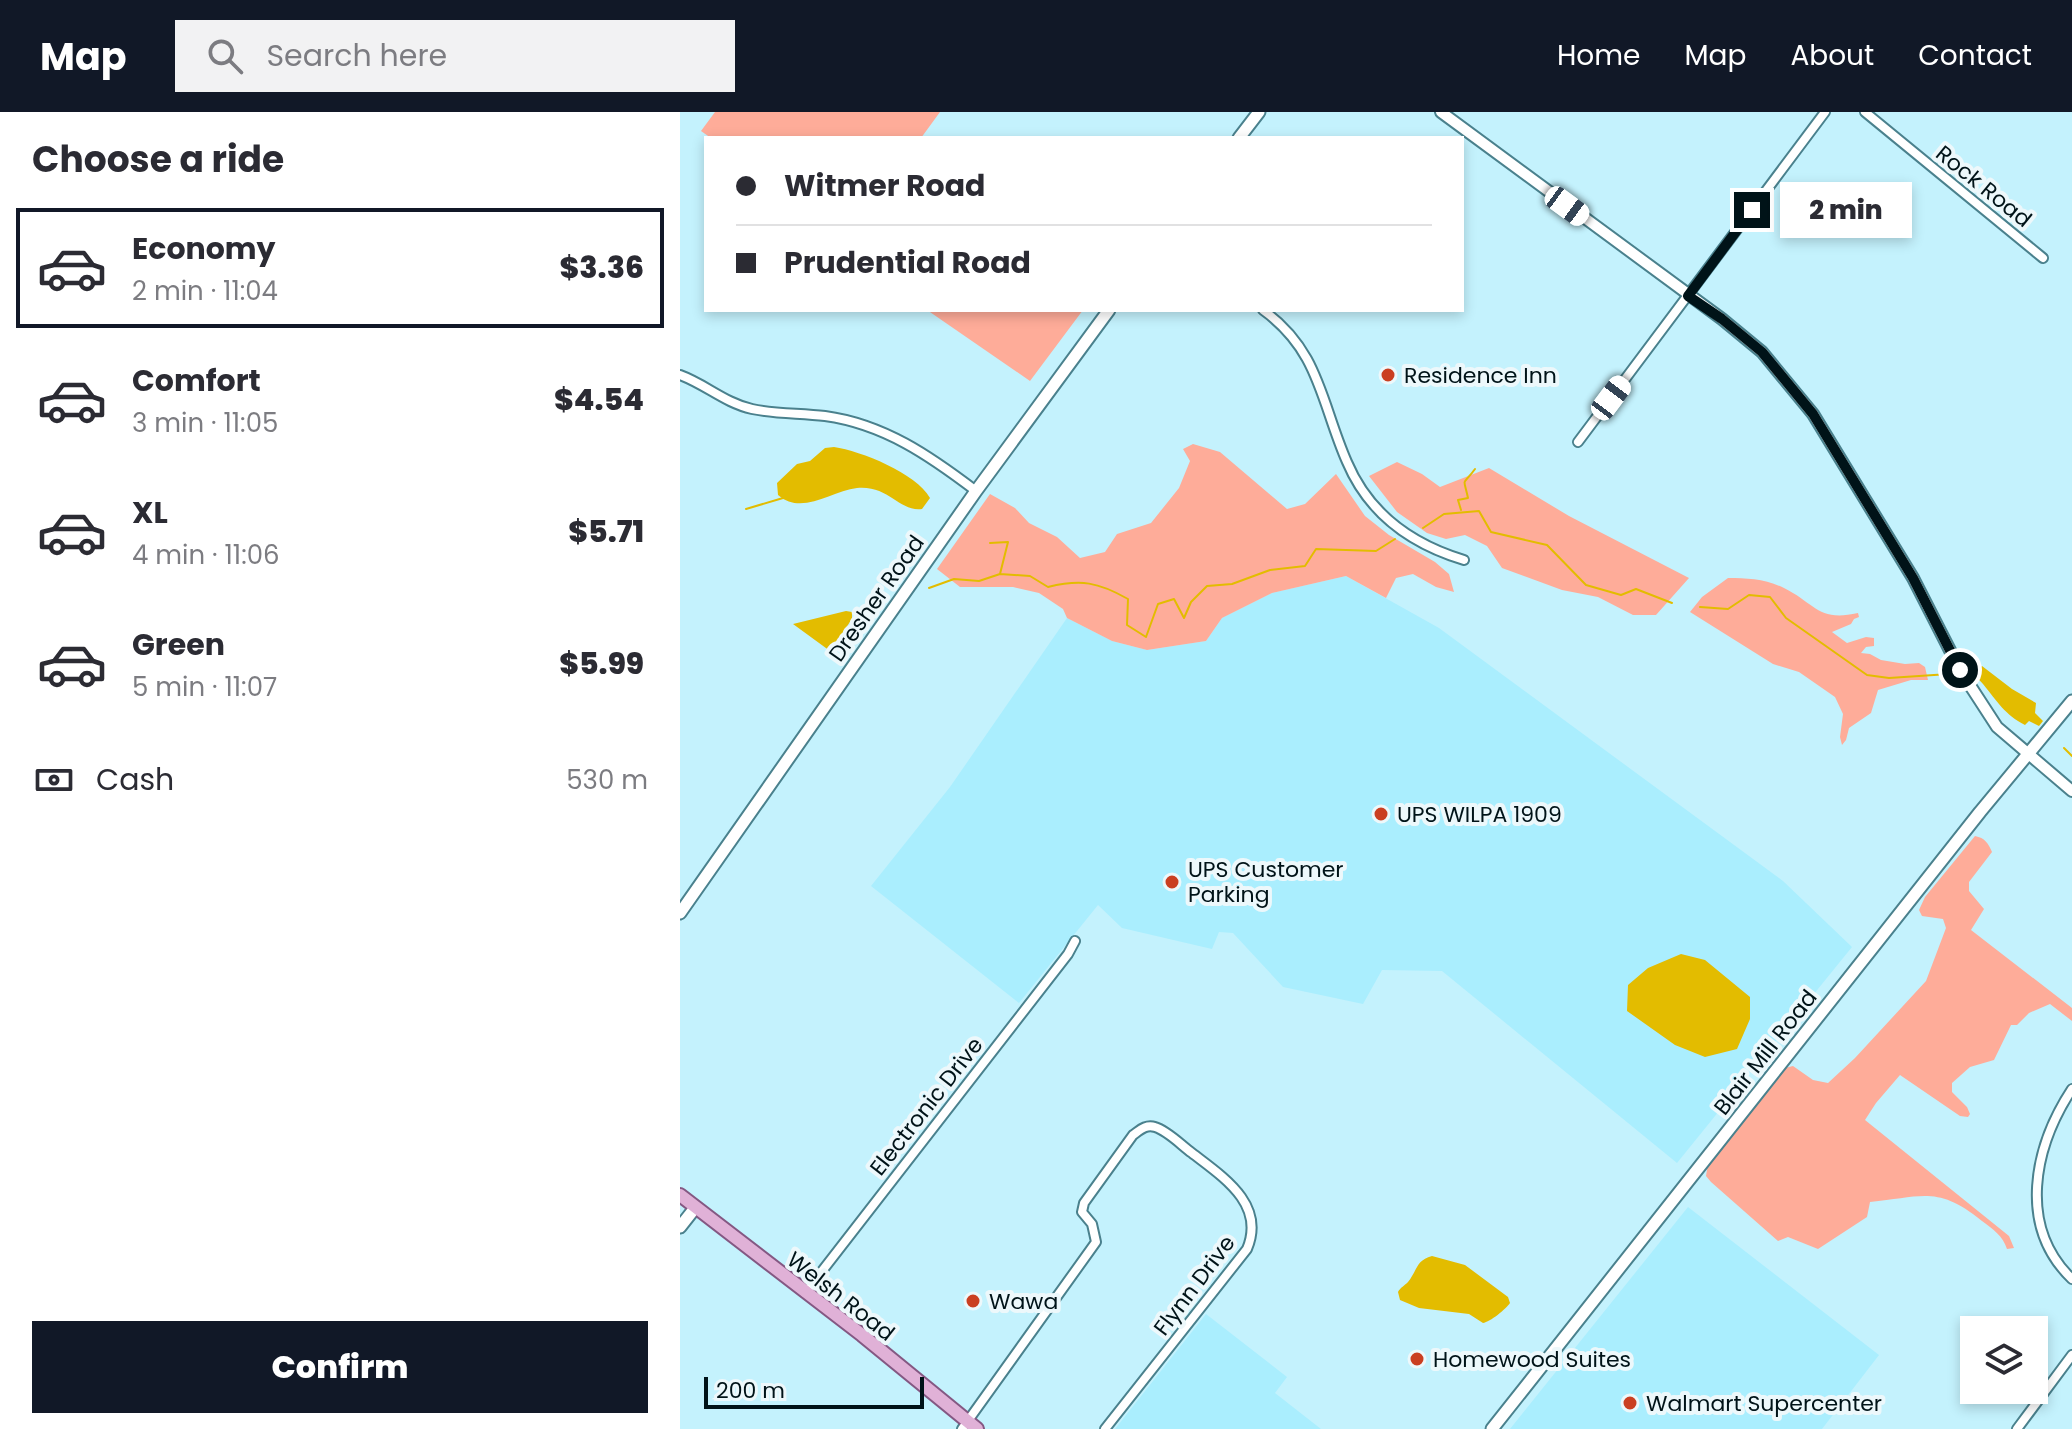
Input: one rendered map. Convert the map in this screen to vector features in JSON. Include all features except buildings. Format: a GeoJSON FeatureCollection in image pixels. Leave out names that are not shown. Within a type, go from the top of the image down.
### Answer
{"type":"FeatureCollection","features":[{"type":"Feature","properties":{"kind":"main road"},"geometry":{"type":"LineString","coordinates":[[1241,136],[1259,112]]}},
{"type":"Feature","properties":{"kind":"main road","name":"Dresher Road"},"geometry":{"type":"LineString","coordinates":[[680,913],[976,491],[1108,312]]}},
{"type":"Feature","properties":{"kind":"main road","name":"Blair Mill Road"},"geometry":{"type":"LineString","coordinates":[[1492,1429],[1980,812],[2072,701]]}},
{"type":"Feature","properties":{"kind":"main road","name":"Welsh Road"},"geometry":{"type":"LineString","coordinates":[[680,1195],[969,1427]]}},
{"type":"Feature","properties":{"kind":"main road"},"geometry":{"type":"LineString","coordinates":[[680,1227],[695,1208]]}},
{"type":"Feature","properties":{"kind":"street"},"geometry":{"type":"LineString","coordinates":[[1441,112],[1722,319],[1762,352],[1813,414],[1913,578],[1966,679],[1997,727],[2072,791]]}},
{"type":"Feature","properties":{"kind":"street"},"geometry":{"type":"LineString","coordinates":[[1578,442],[1825,112]]}},
{"type":"Feature","properties":{"kind":"street","name":"Rock Road"},"geometry":{"type":"LineString","coordinates":[[1865,112],[2043,258]]}},
{"type":"Feature","properties":{"kind":"street"},"geometry":{"type":"LineString","coordinates":[[1265,312],[1294,337],[1312,366],[1346,461],[1371,503],[1397,529],[1423,545],[1464,560]]}},
{"type":"Feature","properties":{"kind":"street"},"geometry":{"type":"LineString","coordinates":[[680,375],[750,409],[826,416],[880,430],[937,461],[976,491]]}},
{"type":"Feature","properties":{"kind":"street","name":"Electronic Drive"},"geometry":{"type":"LineString","coordinates":[[805,1293],[1075,941]]}},
{"type":"Feature","properties":{"kind":"street"},"geometry":{"type":"LineString","coordinates":[[2072,1089],[2056,1113],[2045,1140],[2037,1172],[2036,1205],[2044,1238],[2061,1268],[2072,1279]]}},
{"type":"Feature","properties":{"kind":"street","name":"Flynn Drive"},"geometry":{"type":"LineString","coordinates":[[969,1427],[1009,1361],[1096,1242],[1092,1224],[1082,1212],[1084,1203],[1133,1135],[1143,1127],[1151,1126],[1187,1149],[1240,1193],[1250,1214],[1251,1241],[1105,1429]]}},
{"type":"Feature","properties":{"kind":"street"},"geometry":{"type":"LineString","coordinates":[[2017,1429],[2072,1355]]}},
{"type":"Feature","properties":{"kind":"shaded area"},"geometry":{"type":"Polygon","coordinates":[[[715,112],[940,112],[922,136],[708,136],[701,131],[715,112]]]}},
{"type":"Feature","properties":{"kind":"shaded area"},"geometry":{"type":"Polygon","coordinates":[[[930,312],[1082,312],[1030,381],[930,312]]]}},
{"type":"Feature","properties":{"kind":"shaded area"},"geometry":{"type":"Polygon","coordinates":[[[1193,444],[1220,452],[1287,509],[1305,504],[1336,474],[1365,516],[1449,574],[1454,592],[1436,587],[1413,574],[1396,578],[1386,598],[1346,576],[1272,593],[1222,618],[1206,641],[1147,650],[1112,641],[1067,618],[1063,609],[1039,593],[1013,587],[960,587],[937,569],[990,494],[1015,508],[1029,523],[1057,537],[1080,558],[1105,552],[1117,534],[1151,523],[1179,488],[1190,461],[1183,449],[1193,444]]]}},
{"type":"Feature","properties":{"kind":"shaded area"},"geometry":{"type":"Polygon","coordinates":[[[825,448],[858,453],[901,472],[930,498],[922,509],[914,509],[868,488],[847,490],[807,503],[787,501],[778,495],[777,483],[797,464],[810,461],[825,448]]]}},
{"type":"Feature","properties":{"kind":"shaded area"},"geometry":{"type":"Polygon","coordinates":[[[1397,462],[1440,487],[1489,468],[1569,516],[1689,578],[1656,615],[1633,615],[1598,597],[1562,590],[1502,568],[1487,546],[1465,535],[1446,539],[1427,533],[1397,512],[1369,476],[1397,462]]]}},
{"type":"Feature","properties":{"kind":"shaded area"},"geometry":{"type":"Polygon","coordinates":[[[1346,576],[1439,628],[1783,881],[1852,947],[1677,1163],[1442,971],[1382,970],[1363,1004],[1283,987],[1233,933],[1219,932],[1212,949],[1122,928],[1098,905],[1019,1003],[871,886],[950,787],[1067,618],[1112,641],[1147,650],[1206,641],[1222,618],[1272,593],[1346,576]]]}},
{"type":"Feature","properties":{"kind":"shaded area"},"geometry":{"type":"Polygon","coordinates":[[[1728,578],[1777,585],[1825,613],[1858,613],[1859,617],[1851,624],[1832,632],[1847,643],[1866,637],[1874,638],[1874,646],[1866,647],[1861,653],[1881,660],[1919,663],[1925,667],[1928,680],[1911,680],[1878,690],[1871,713],[1849,728],[1842,745],[1843,714],[1835,697],[1799,672],[1773,664],[1690,612],[1702,597],[1728,578]]]}},
{"type":"Feature","properties":{"kind":"shaded area"},"geometry":{"type":"Polygon","coordinates":[[[852,612],[852,619],[830,651],[793,624],[852,612]]]}},
{"type":"Feature","properties":{"kind":"shaded area"},"geometry":{"type":"Polygon","coordinates":[[[1982,666],[2036,703],[2035,713],[2043,721],[2039,726],[2029,721],[2025,725],[2002,707],[1971,670],[1982,666]]]}},
{"type":"Feature","properties":{"kind":"shaded area"},"geometry":{"type":"Polygon","coordinates":[[[1975,836],[1986,841],[1992,852],[1969,882],[1969,891],[1984,909],[1971,930],[2072,1008],[2072,1021],[2050,1004],[2029,1013],[2017,1025],[2011,1025],[1994,1060],[1970,1067],[1952,1083],[1952,1092],[1967,1107],[1968,1117],[1960,1116],[1900,1075],[1865,1120],[2009,1236],[2014,1248],[2007,1249],[1997,1233],[1967,1210],[1953,1202],[1929,1196],[1870,1202],[1867,1217],[1818,1249],[1788,1237],[1778,1241],[1711,1182],[1706,1176],[1708,1164],[1785,1068],[1793,1066],[1813,1080],[1828,1083],[1926,981],[1946,928],[1943,919],[1922,916],[1919,910],[1925,897],[1975,836]]]}},
{"type":"Feature","properties":{"kind":"shaded area"},"geometry":{"type":"Polygon","coordinates":[[[1681,954],[1705,960],[1750,997],[1750,1019],[1737,1049],[1705,1057],[1675,1045],[1627,1011],[1628,985],[1648,968],[1681,954]]]}},
{"type":"Feature","properties":{"kind":"shaded area"},"geometry":{"type":"Polygon","coordinates":[[[1688,1207],[1879,1355],[1822,1429],[1510,1429],[1688,1207]]]}},
{"type":"Feature","properties":{"kind":"shaded area"},"geometry":{"type":"Polygon","coordinates":[[[1432,1256],[1465,1265],[1508,1297],[1510,1303],[1498,1315],[1483,1323],[1469,1314],[1419,1308],[1400,1300],[1398,1292],[1420,1263],[1432,1256]]]}},
{"type":"Feature","properties":{"kind":"shaded area"},"geometry":{"type":"Polygon","coordinates":[[[1206,1314],[1287,1377],[1275,1393],[1321,1429],[1115,1429],[1206,1314]]]}},
{"type":"Feature","properties":{"kind":"waterway"},"geometry":{"type":"LineString","coordinates":[[1461,510],[1458,500],[1468,498],[1465,482],[1475,469]]}},
{"type":"Feature","properties":{"kind":"waterway"},"geometry":{"type":"LineString","coordinates":[[746,509],[783,498]]}},
{"type":"Feature","properties":{"kind":"waterway"},"geometry":{"type":"LineString","coordinates":[[1423,528],[1444,514],[1479,511],[1491,532],[1547,545],[1586,585],[1621,595],[1636,589],[1672,603]]}},
{"type":"Feature","properties":{"kind":"waterway"},"geometry":{"type":"LineString","coordinates":[[990,543],[1008,542],[1000,574],[1030,576],[1048,587],[1089,584],[1128,599],[1127,625],[1146,637],[1158,604],[1174,599],[1184,618],[1191,602],[1207,586],[1232,584],[1270,570],[1305,566],[1316,549],[1376,551],[1395,539]]}},
{"type":"Feature","properties":{"kind":"waterway"},"geometry":{"type":"LineString","coordinates":[[929,588],[954,579],[979,581],[1000,574]]}},
{"type":"Feature","properties":{"kind":"waterway"},"geometry":{"type":"LineString","coordinates":[[1700,607],[1728,609],[1749,595],[1770,597],[1786,618],[1867,675],[1889,678],[1949,674]]}},
{"type":"Feature","properties":{"kind":"waterway"},"geometry":{"type":"LineString","coordinates":[[2064,748],[2072,756]]}},
{"type":"Feature","properties":{"kind":"place","name":"Residence Inn"},"geometry":{"type":"Point","coordinates":[1388,375]}},
{"type":"Feature","properties":{"kind":"place","name":"UPS WILPA 1909"},"geometry":{"type":"Point","coordinates":[1381,814]}},
{"type":"Feature","properties":{"kind":"place","name":"UPS Customer Parking"},"geometry":{"type":"Point","coordinates":[1172,882]}},
{"type":"Feature","properties":{"kind":"place","name":"Wawa"},"geometry":{"type":"Point","coordinates":[973,1301]}},
{"type":"Feature","properties":{"kind":"place","name":"Homewood Suites"},"geometry":{"type":"Point","coordinates":[1417,1359]}},
{"type":"Feature","properties":{"kind":"place","name":"Walmart Supercenter"},"geometry":{"type":"Point","coordinates":[1630,1403]}},
{"type":"Feature","properties":{"kind":"route"},"geometry":{"type":"LineString","coordinates":[[1752,210],[1688,296],[1762,352],[1813,414],[1913,578],[1960,670]]}}]}
